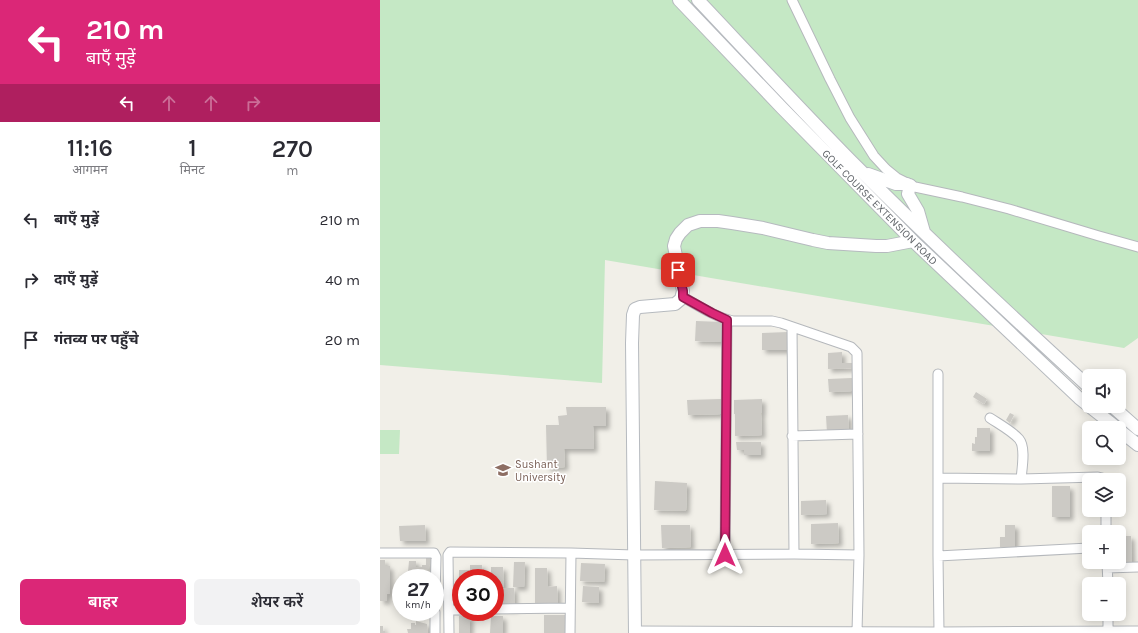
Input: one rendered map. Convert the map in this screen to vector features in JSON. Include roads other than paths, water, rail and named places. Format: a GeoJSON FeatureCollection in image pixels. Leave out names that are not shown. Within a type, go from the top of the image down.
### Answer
{"type":"FeatureCollection","features":[{"type":"Feature","properties":{"kind":"main road","name":"GOLF COURSE EXTENSION ROAD"},"geometry":{"type":"LineString","coordinates":[[679,0],[825,153],[913,241],[1082,400]]}},
{"type":"Feature","properties":{"kind":"main road","name":"GOLF COURSE EXTENSION ROAD"},"geometry":{"type":"LineString","coordinates":[[698,0],[863,172],[1003,308],[1082,381]]}},
{"type":"Feature","properties":{"kind":"main road"},"geometry":{"type":"LineString","coordinates":[[825,153],[835,144]]}},
{"type":"Feature","properties":{"kind":"main road"},"geometry":{"type":"LineString","coordinates":[[863,172],[896,184],[908,184],[908,194],[918,211],[925,233]]}},
{"type":"Feature","properties":{"kind":"main road"},"geometry":{"type":"LineString","coordinates":[[635,632],[633,315],[635,309],[640,307],[675,304],[682,299],[683,291],[674,246],[680,232],[688,225],[700,221],[712,220],[763,228],[828,243],[887,246],[913,241]]}},
{"type":"Feature","properties":{"kind":"main road"},"geometry":{"type":"LineString","coordinates":[[994,318],[1003,308]]}},
{"type":"Feature","properties":{"kind":"main road","name":"GOLF COURSE EXTENSION ROAD"},"geometry":{"type":"LineString","coordinates":[[1098,413],[1107,421]]}},
{"type":"Feature","properties":{"kind":"main road"},"geometry":{"type":"LineString","coordinates":[[1120,413],[1138,429]]}},
{"type":"Feature","properties":{"kind":"main road"},"geometry":{"type":"LineString","coordinates":[[1126,436],[1138,445]]}},
{"type":"Feature","properties":{"kind":"street"},"geometry":{"type":"LineString","coordinates":[[792,0],[850,118],[880,163],[891,173],[908,184],[920,188],[1009,209],[1138,247]]}},
{"type":"Feature","properties":{"kind":"street"},"geometry":{"type":"LineString","coordinates":[[683,297],[727,320],[745,322],[772,321],[852,347],[858,353],[859,555],[857,632]]}},
{"type":"Feature","properties":{"kind":"street"},"geometry":{"type":"LineString","coordinates":[[725,555],[727,320]]}},
{"type":"Feature","properties":{"kind":"street"},"geometry":{"type":"LineString","coordinates":[[792,327],[794,554]]}},
{"type":"Feature","properties":{"kind":"street"},"geometry":{"type":"LineString","coordinates":[[938,374],[938,556],[944,633]]}},
{"type":"Feature","properties":{"kind":"street"},"geometry":{"type":"LineString","coordinates":[[990,418],[1019,439],[1023,451],[1021,479]]}},
{"type":"Feature","properties":{"kind":"street"},"geometry":{"type":"LineString","coordinates":[[792,436],[858,434]]}},
{"type":"Feature","properties":{"kind":"street"},"geometry":{"type":"LineString","coordinates":[[938,478],[1021,479],[1082,477]]}},
{"type":"Feature","properties":{"kind":"street"},"geometry":{"type":"LineString","coordinates":[[938,556],[1082,548]]}},
{"type":"Feature","properties":{"kind":"street"},"geometry":{"type":"LineString","coordinates":[[449,633],[448,555],[450,552],[634,555],[859,555]]}},
{"type":"Feature","properties":{"kind":"street"},"geometry":{"type":"LineString","coordinates":[[380,553],[434,553],[436,557],[436,569]]}},
{"type":"Feature","properties":{"kind":"street"},"geometry":{"type":"LineString","coordinates":[[570,633],[571,553]]}},
{"type":"Feature","properties":{"kind":"street"},"geometry":{"type":"LineString","coordinates":[[1126,566],[1138,567]]}},
{"type":"Feature","properties":{"kind":"street"},"geometry":{"type":"LineString","coordinates":[[444,606],[449,609]]}},
{"type":"Feature","properties":{"kind":"street"},"geometry":{"type":"LineString","coordinates":[[504,609],[570,608]]}},
{"type":"Feature","properties":{"kind":"street"},"geometry":{"type":"LineString","coordinates":[[444,610],[452,609]]}},
{"type":"Feature","properties":{"kind":"street"},"geometry":{"type":"LineString","coordinates":[[435,621],[435,633]]}},
{"type":"Feature","properties":{"kind":"street"},"geometry":{"type":"LineString","coordinates":[[1108,621],[1108,630]]}},
{"type":"Feature","properties":{"kind":"street"},"geometry":{"type":"LineString","coordinates":[[635,632],[1028,633],[1108,630],[1136,632]]}},
{"type":"Feature","properties":{"kind":"place","name":"Sushant University"},"geometry":{"type":"Point","coordinates":[503,470]}}]}
